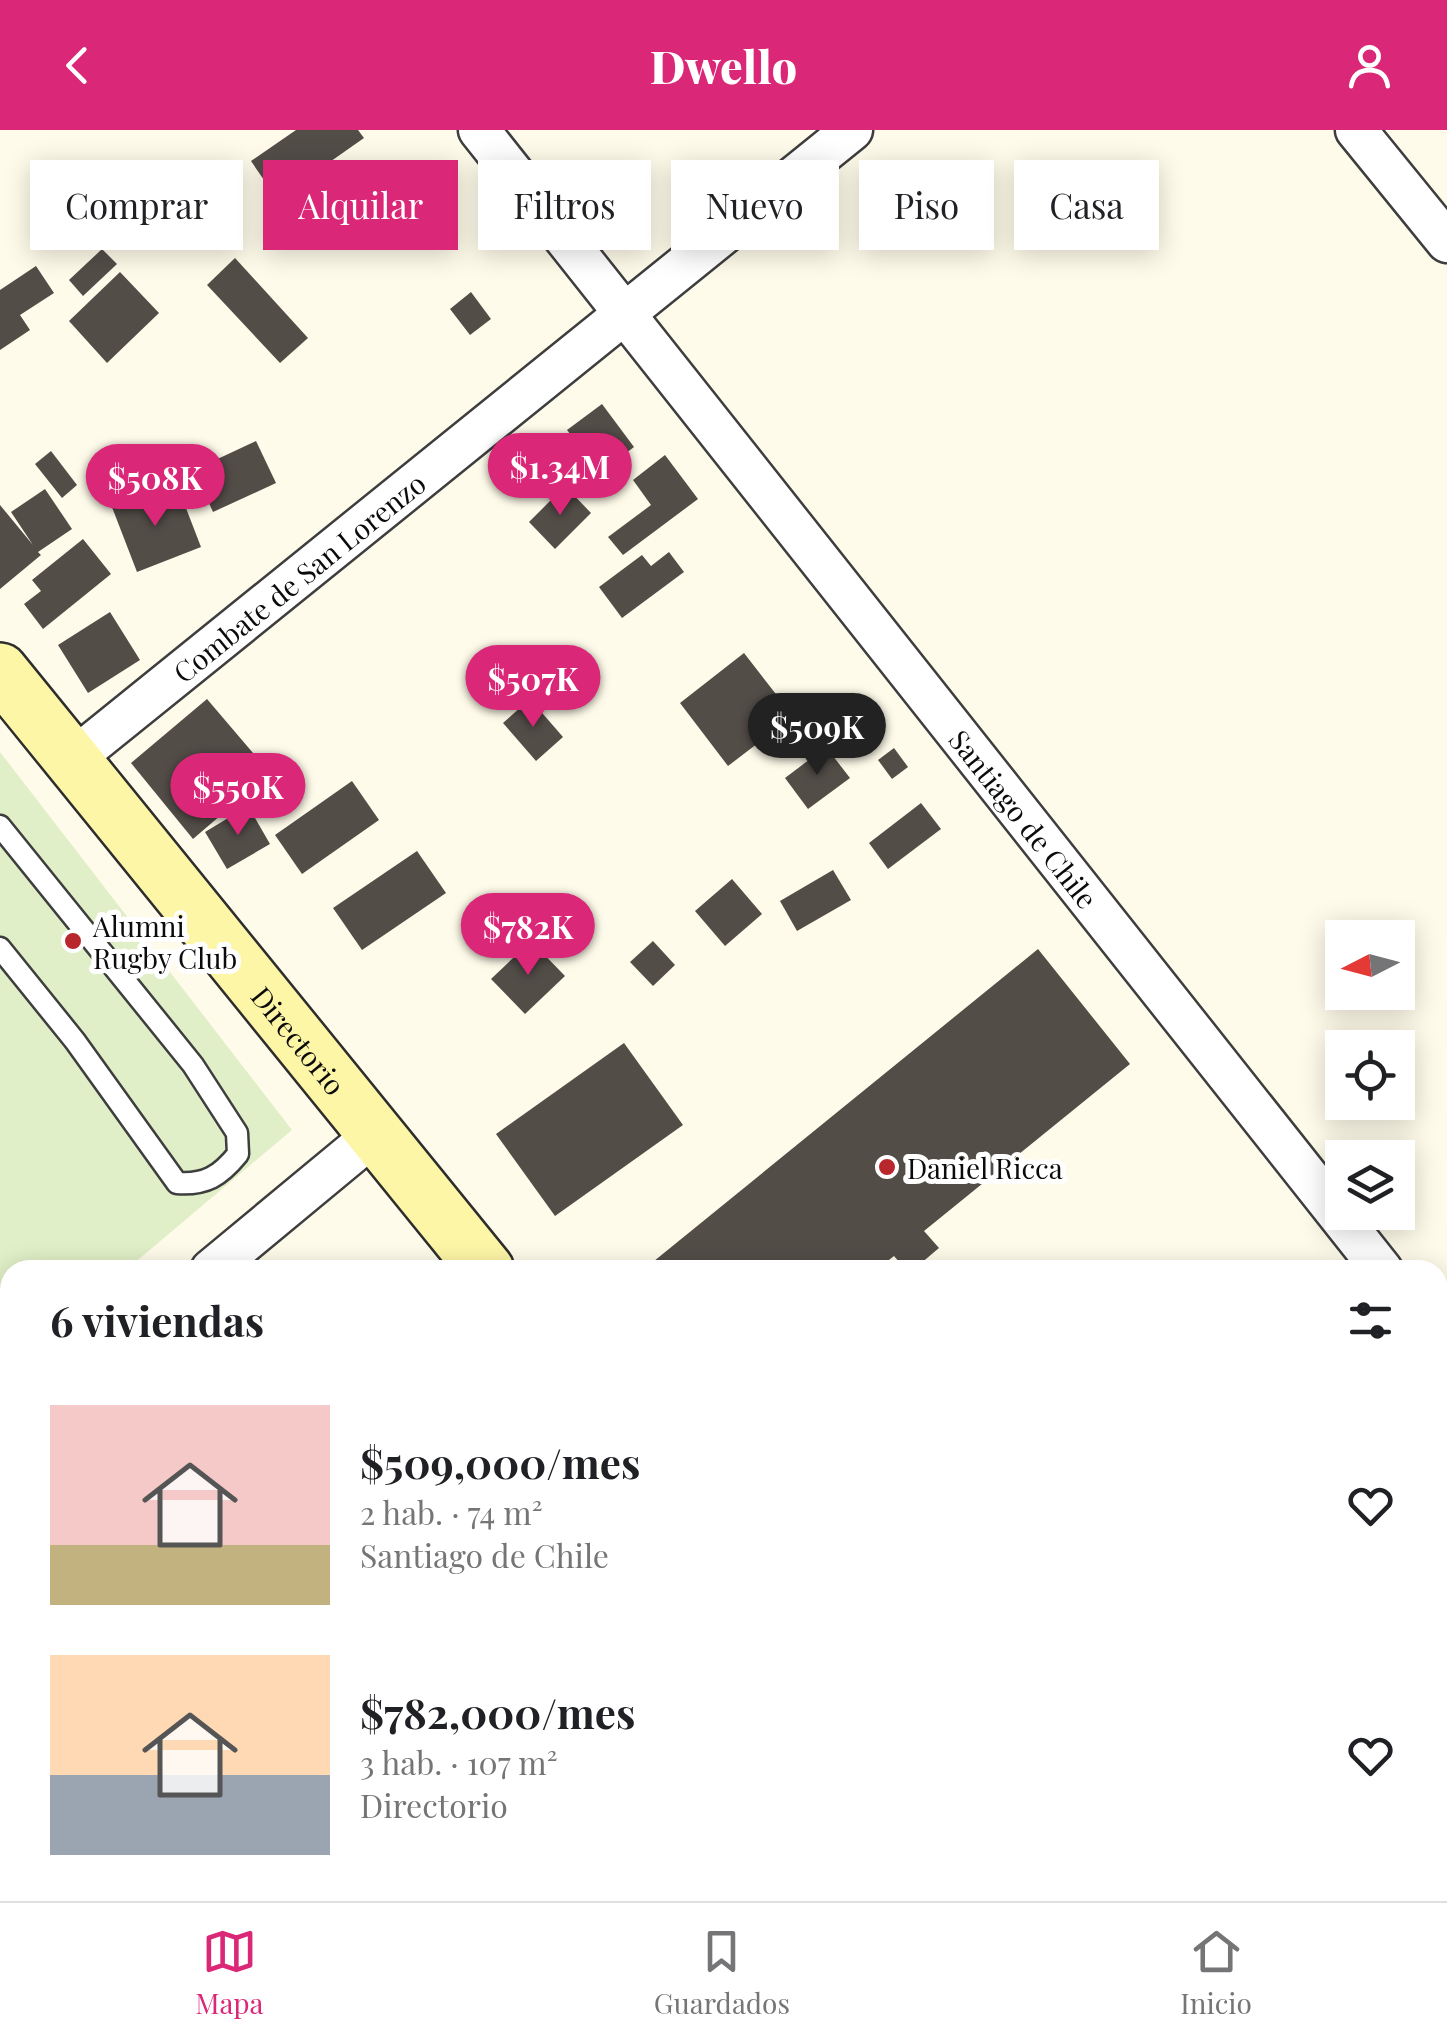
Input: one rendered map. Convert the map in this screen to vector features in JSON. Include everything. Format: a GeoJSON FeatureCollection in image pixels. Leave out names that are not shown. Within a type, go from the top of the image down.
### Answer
{"type":"FeatureCollection","features":[{"type":"Feature","properties":{"kind":"main road","name":"Directorio"},"geometry":{"type":"LineString","coordinates":[[11,692],[72,759],[478,1260]]}},
{"type":"Feature","properties":{"kind":"street","name":"Santiago de Chile"},"geometry":{"type":"LineString","coordinates":[[479,130],[1374,1260]]}},
{"type":"Feature","properties":{"kind":"street","name":"Combate de San Lorenzo"},"geometry":{"type":"LineString","coordinates":[[72,759],[852,130]]}},
{"type":"Feature","properties":{"kind":"street"},"geometry":{"type":"LineString","coordinates":[[1356,130],[1447,242]]}},
{"type":"Feature","properties":{"kind":"street"},"geometry":{"type":"LineString","coordinates":[[224,1260],[375,1134]]}},
{"type":"Feature","properties":{"kind":"lane"},"geometry":{"type":"LineString","coordinates":[[0,826],[192,1065],[237,1133],[238,1154],[221,1175],[197,1184],[177,1182],[75,1041],[0,948]]}},
{"type":"Feature","properties":{"kind":"green space","name":"Alumni Rugby Club"},"geometry":{"type":"Polygon","coordinates":[[[0,752],[292,1130],[138,1260],[0,1260],[0,752]]]}},
{"type":"Feature","properties":{"kind":"building"},"geometry":{"type":"Polygon","coordinates":[[[296,130],[358,130],[364,138],[333,160],[263,160],[263,179],[251,161],[296,130]]]}},
{"type":"Feature","properties":{"kind":"building"},"geometry":{"type":"Polygon","coordinates":[[[101,250],[117,264],[83,296],[69,280],[101,250]]]}},
{"type":"Feature","properties":{"kind":"building"},"geometry":{"type":"Polygon","coordinates":[[[235,258],[308,338],[280,363],[207,285],[235,258]]]}},
{"type":"Feature","properties":{"kind":"building"},"geometry":{"type":"Polygon","coordinates":[[[36,266],[54,293],[20,315],[30,330],[0,350],[0,290],[36,266]]]}},
{"type":"Feature","properties":{"kind":"building"},"geometry":{"type":"Polygon","coordinates":[[[120,272],[159,313],[107,363],[69,321],[120,272]]]}},
{"type":"Feature","properties":{"kind":"building"},"geometry":{"type":"Polygon","coordinates":[[[471,292],[491,319],[470,335],[450,309],[471,292]]]}},
{"type":"Feature","properties":{"kind":"building"},"geometry":{"type":"Polygon","coordinates":[[[602,404],[634,447],[600,473],[567,430],[602,404]]]}},
{"type":"Feature","properties":{"kind":"building"},"geometry":{"type":"Polygon","coordinates":[[[256,441],[276,483],[213,512],[194,470],[256,441]]]}},
{"type":"Feature","properties":{"kind":"building"},"geometry":{"type":"Polygon","coordinates":[[[51,451],[77,485],[62,498],[35,464],[51,451]]]}},
{"type":"Feature","properties":{"kind":"building"},"geometry":{"type":"Polygon","coordinates":[[[665,455],[698,499],[623,555],[608,537],[651,505],[633,480],[665,455]]]}},
{"type":"Feature","properties":{"kind":"building"},"geometry":{"type":"Polygon","coordinates":[[[565,486],[591,513],[555,549],[529,522],[565,486]]]}},
{"type":"Feature","properties":{"kind":"building"},"geometry":{"type":"Polygon","coordinates":[[[45,489],[72,529],[38,552],[41,555],[0,589],[0,505],[33,545],[11,512],[45,489]]]}},
{"type":"Feature","properties":{"kind":"building"},"geometry":{"type":"Polygon","coordinates":[[[179,490],[201,547],[137,572],[110,502],[134,493],[139,506],[179,490]]]}},
{"type":"Feature","properties":{"kind":"building"},"geometry":{"type":"Polygon","coordinates":[[[83,539],[111,574],[43,629],[24,604],[41,591],[32,580],[83,539]]]}},
{"type":"Feature","properties":{"kind":"building"},"geometry":{"type":"Polygon","coordinates":[[[669,552],[684,572],[622,618],[599,587],[642,555],[651,566],[669,552]]]}},
{"type":"Feature","properties":{"kind":"building"},"geometry":{"type":"Polygon","coordinates":[[[110,612],[140,660],[88,693],[58,645],[110,612]]]}},
{"type":"Feature","properties":{"kind":"building"},"geometry":{"type":"Polygon","coordinates":[[[744,653],[779,698],[759,713],[774,731],[728,766],[680,703],[744,653]]]}},
{"type":"Feature","properties":{"kind":"building"},"geometry":{"type":"Polygon","coordinates":[[[207,699],[270,773],[193,839],[131,763],[207,699]]]}},
{"type":"Feature","properties":{"kind":"building"},"geometry":{"type":"Polygon","coordinates":[[[530,699],[563,737],[536,761],[503,723],[530,699]]]}},
{"type":"Feature","properties":{"kind":"building"},"geometry":{"type":"Polygon","coordinates":[[[826,747],[850,778],[808,809],[785,778],[826,747]]]}},
{"type":"Feature","properties":{"kind":"building"},"geometry":{"type":"Polygon","coordinates":[[[894,748],[908,767],[892,779],[878,760],[894,748]]]}},
{"type":"Feature","properties":{"kind":"building"},"geometry":{"type":"Polygon","coordinates":[[[352,781],[379,820],[302,874],[275,835],[352,781]]]}},
{"type":"Feature","properties":{"kind":"building"},"geometry":{"type":"Polygon","coordinates":[[[921,803],[941,829],[888,869],[869,843],[921,803]]]}},
{"type":"Feature","properties":{"kind":"building"},"geometry":{"type":"Polygon","coordinates":[[[248,806],[270,844],[227,869],[205,832],[248,806]]]}},
{"type":"Feature","properties":{"kind":"building"},"geometry":{"type":"Polygon","coordinates":[[[417,851],[446,893],[362,950],[333,908],[417,851]]]}},
{"type":"Feature","properties":{"kind":"building"},"geometry":{"type":"Polygon","coordinates":[[[833,870],[851,900],[797,931],[780,901],[833,870]]]}},
{"type":"Feature","properties":{"kind":"building"},"geometry":{"type":"Polygon","coordinates":[[[732,879],[762,914],[725,946],[695,911],[732,879]]]}},
{"type":"Feature","properties":{"kind":"building"},"geometry":{"type":"Polygon","coordinates":[[[531,941],[565,976],[525,1014],[491,979],[531,941]]]}},
{"type":"Feature","properties":{"kind":"building"},"geometry":{"type":"Polygon","coordinates":[[[653,941],[675,965],[653,986],[630,962],[653,941]]]}},
{"type":"Feature","properties":{"kind":"building","name":"Daniel Ricca"},"geometry":{"type":"Polygon","coordinates":[[[1038,949],[1130,1064],[924,1231],[939,1248],[925,1260],[897,1260],[894,1256],[889,1260],[655,1260],[1038,949]]]}},
{"type":"Feature","properties":{"kind":"building"},"geometry":{"type":"Polygon","coordinates":[[[624,1043],[683,1125],[555,1216],[496,1134],[624,1043]]]}},
{"type":"Feature","properties":{"kind":"place","name":"Alumni Rugby Club"},"geometry":{"type":"Point","coordinates":[73,941]}},
{"type":"Feature","properties":{"kind":"place","name":"Daniel Ricca"},"geometry":{"type":"Point","coordinates":[887,1167]}}]}
